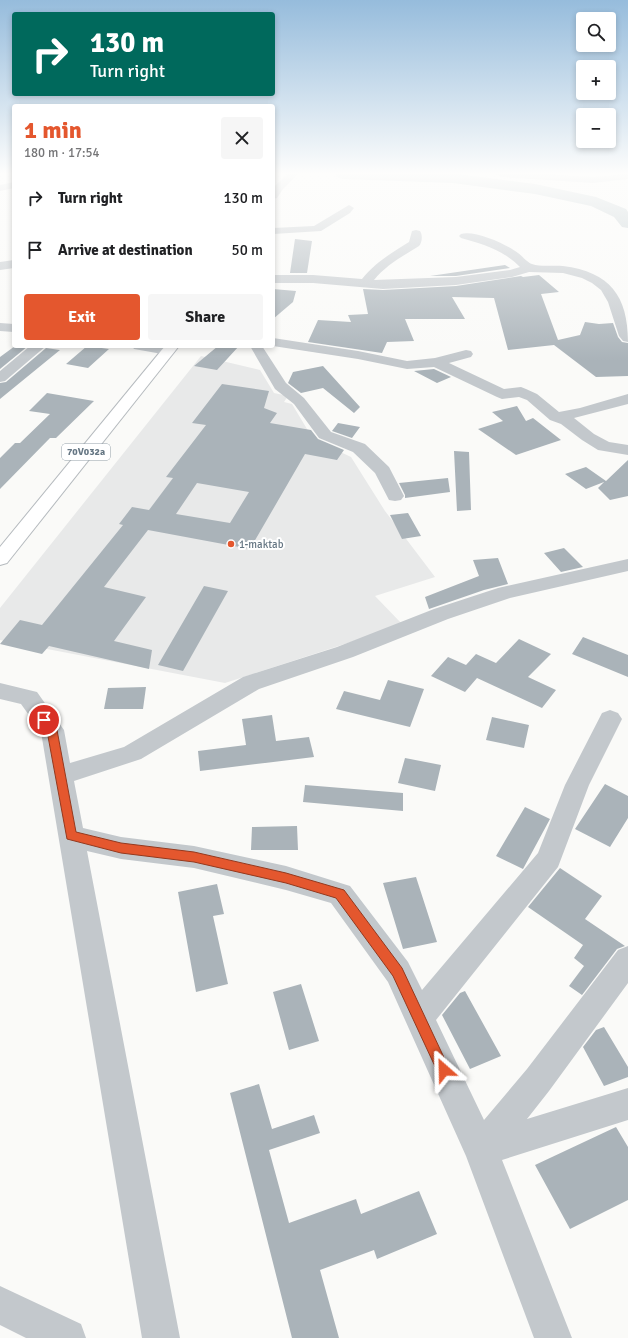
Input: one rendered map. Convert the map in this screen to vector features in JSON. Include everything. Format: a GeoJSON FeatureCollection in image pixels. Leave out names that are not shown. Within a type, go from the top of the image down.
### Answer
{"type":"FeatureCollection","features":[{"type":"Feature","properties":{"kind":"main road","name":"70V032a"},"geometry":{"type":"LineString","coordinates":[[0,559],[170,348]]}},
{"type":"Feature","properties":{"kind":"street"},"geometry":{"type":"LineString","coordinates":[[366,283],[376,270],[415,244],[416,236]]}},
{"type":"Feature","properties":{"kind":"street"},"geometry":{"type":"LineString","coordinates":[[467,236],[494,243],[506,249],[520,259],[528,268]]}},
{"type":"Feature","properties":{"kind":"street"},"geometry":{"type":"LineString","coordinates":[[0,266],[12,264]]}},
{"type":"Feature","properties":{"kind":"street"},"geometry":{"type":"LineString","coordinates":[[275,279],[313,279],[383,285],[456,281],[512,273],[528,268],[553,268],[576,271],[599,282],[612,296],[628,338]]}},
{"type":"Feature","properties":{"kind":"street"},"geometry":{"type":"LineString","coordinates":[[0,327],[12,328]]}},
{"type":"Feature","properties":{"kind":"street"},"geometry":{"type":"LineString","coordinates":[[275,342],[358,355],[407,365],[436,362],[466,354]]}},
{"type":"Feature","properties":{"kind":"street"},"geometry":{"type":"LineString","coordinates":[[0,378],[37,348]]}},
{"type":"Feature","properties":{"kind":"street"},"geometry":{"type":"LineString","coordinates":[[256,348],[280,386],[299,401],[325,435],[359,448],[383,471],[395,496]]}},
{"type":"Feature","properties":{"kind":"street"},"geometry":{"type":"LineString","coordinates":[[436,362],[502,394],[521,392],[532,397],[556,417],[566,421],[588,437],[604,446],[628,450]]}},
{"type":"Feature","properties":{"kind":"street"},"geometry":{"type":"LineString","coordinates":[[556,417],[582,412],[628,399]]}},
{"type":"Feature","properties":{"kind":"street"},"geometry":{"type":"LineString","coordinates":[[60,776],[132,753],[251,683],[345,652],[441,614],[505,593],[628,565]]}},
{"type":"Feature","properties":{"kind":"street"},"geometry":{"type":"LineString","coordinates":[[0,690],[29,698],[52,730],[161,1338]]}},
{"type":"Feature","properties":{"kind":"street"},"geometry":{"type":"LineString","coordinates":[[419,1017],[549,859],[577,785],[610,719]]}},
{"type":"Feature","properties":{"kind":"street"},"geometry":{"type":"LineString","coordinates":[[71,836],[121,848],[194,857],[286,878],[340,894],[398,972],[481,1150],[553,1338]]}},
{"type":"Feature","properties":{"kind":"street"},"geometry":{"type":"LineString","coordinates":[[481,1150],[538,1080],[628,959]]}},
{"type":"Feature","properties":{"kind":"street"},"geometry":{"type":"LineString","coordinates":[[481,1150],[628,1104]]}},
{"type":"Feature","properties":{"kind":"street"},"geometry":{"type":"LineString","coordinates":[[0,1305],[67,1338]]}},
{"type":"Feature","properties":{"kind":"shaded area","name":"1-maktab"},"geometry":{"type":"Polygon","coordinates":[[[201,356],[260,370],[274,393],[288,396],[284,402],[292,404],[313,439],[351,457],[385,511],[435,577],[375,596],[403,625],[225,683],[0,640],[0,608],[201,356]]]}},
{"type":"Feature","properties":{"kind":"building"},"geometry":{"type":"Polygon","coordinates":[[[295,239],[312,241],[307,273],[290,273],[295,239]]]}},
{"type":"Feature","properties":{"kind":"building"},"geometry":{"type":"Polygon","coordinates":[[[505,265],[510,268],[456,276],[430,276],[505,265]]]}},
{"type":"Feature","properties":{"kind":"building"},"geometry":{"type":"Polygon","coordinates":[[[539,275],[559,292],[541,294],[558,340],[580,335],[585,322],[599,324],[613,323],[618,337],[622,342],[628,343],[628,376],[596,377],[554,345],[508,350],[494,298],[452,297],[465,319],[405,319],[414,341],[387,342],[382,353],[308,342],[318,320],[351,322],[348,315],[368,314],[363,289],[383,290],[456,286],[521,276],[539,275]]]}},
{"type":"Feature","properties":{"kind":"building"},"geometry":{"type":"Polygon","coordinates":[[[275,289],[296,291],[293,302],[275,317],[275,289]]]}},
{"type":"Feature","properties":{"kind":"building"},"geometry":{"type":"Polygon","coordinates":[[[12,348],[26,348],[0,369],[0,357],[12,348]]]}},
{"type":"Feature","properties":{"kind":"building"},"geometry":{"type":"Polygon","coordinates":[[[46,348],[60,350],[0,399],[0,383],[6,382],[46,348]]]}},
{"type":"Feature","properties":{"kind":"building"},"geometry":{"type":"Polygon","coordinates":[[[85,348],[109,349],[88,368],[66,364],[85,348]]]}},
{"type":"Feature","properties":{"kind":"building"},"geometry":{"type":"Polygon","coordinates":[[[216,348],[237,348],[217,370],[194,366],[216,348]]]}},
{"type":"Feature","properties":{"kind":"building"},"geometry":{"type":"Polygon","coordinates":[[[323,366],[360,407],[354,413],[323,388],[301,393],[288,383],[293,372],[323,366]]]}},
{"type":"Feature","properties":{"kind":"building"},"geometry":{"type":"Polygon","coordinates":[[[434,369],[451,377],[437,383],[414,371],[434,369]]]}},
{"type":"Feature","properties":{"kind":"building"},"geometry":{"type":"Polygon","coordinates":[[[222,384],[269,391],[264,408],[277,413],[270,423],[311,430],[318,439],[344,450],[337,460],[305,454],[250,549],[148,530],[104,587],[146,597],[114,641],[152,650],[149,669],[49,646],[42,654],[0,644],[20,620],[42,625],[123,525],[119,524],[132,507],[149,510],[173,478],[166,477],[206,425],[192,423],[222,384]],[[197,483],[176,514],[230,523],[249,492],[197,483]]]}},
{"type":"Feature","properties":{"kind":"building"},"geometry":{"type":"Polygon","coordinates":[[[47,393],[94,401],[56,438],[50,438],[0,489],[0,458],[15,443],[20,443],[50,414],[29,411],[47,393]]]}},
{"type":"Feature","properties":{"kind":"building"},"geometry":{"type":"Polygon","coordinates":[[[517,406],[526,421],[533,418],[561,440],[516,455],[478,429],[503,421],[492,412],[517,406]]]}},
{"type":"Feature","properties":{"kind":"building"},"geometry":{"type":"Polygon","coordinates":[[[338,423],[360,427],[352,438],[332,431],[338,423]]]}},
{"type":"Feature","properties":{"kind":"building"},"geometry":{"type":"Polygon","coordinates":[[[454,451],[469,452],[471,510],[457,511],[454,451]]]}},
{"type":"Feature","properties":{"kind":"building"},"geometry":{"type":"Polygon","coordinates":[[[628,460],[628,496],[610,500],[598,488],[604,482],[586,489],[565,474],[586,467],[606,481],[628,460]]]}},
{"type":"Feature","properties":{"kind":"building"},"geometry":{"type":"Polygon","coordinates":[[[448,478],[450,492],[405,498],[399,483],[448,478]]]}},
{"type":"Feature","properties":{"kind":"building"},"geometry":{"type":"Polygon","coordinates":[[[408,513],[421,536],[402,539],[390,515],[408,513]]]}},
{"type":"Feature","properties":{"kind":"building"},"geometry":{"type":"Polygon","coordinates":[[[564,548],[583,567],[561,572],[544,553],[564,548]]]}},
{"type":"Feature","properties":{"kind":"building"},"geometry":{"type":"Polygon","coordinates":[[[498,558],[508,584],[484,590],[429,609],[425,597],[479,576],[473,560],[498,558]]]}},
{"type":"Feature","properties":{"kind":"building"},"geometry":{"type":"Polygon","coordinates":[[[204,586],[228,591],[183,671],[158,665],[204,586]]]}},
{"type":"Feature","properties":{"kind":"building"},"geometry":{"type":"Polygon","coordinates":[[[583,637],[628,655],[628,677],[572,654],[583,637]]]}},
{"type":"Feature","properties":{"kind":"building"},"geometry":{"type":"Polygon","coordinates":[[[519,639],[551,654],[528,677],[556,690],[542,708],[477,678],[465,692],[431,676],[448,657],[466,665],[476,654],[496,663],[519,639]]]}},
{"type":"Feature","properties":{"kind":"building"},"geometry":{"type":"Polygon","coordinates":[[[388,680],[424,689],[410,727],[336,709],[344,691],[380,700],[388,680]]]}},
{"type":"Feature","properties":{"kind":"building"},"geometry":{"type":"Polygon","coordinates":[[[146,687],[143,709],[104,709],[108,688],[146,687]]]}},
{"type":"Feature","properties":{"kind":"building"},"geometry":{"type":"Polygon","coordinates":[[[272,715],[276,741],[309,737],[314,757],[200,771],[198,751],[246,745],[242,719],[272,715]]]}},
{"type":"Feature","properties":{"kind":"building"},"geometry":{"type":"Polygon","coordinates":[[[492,717],[529,725],[524,748],[486,740],[492,717]]]}},
{"type":"Feature","properties":{"kind":"building"},"geometry":{"type":"Polygon","coordinates":[[[405,758],[441,765],[435,791],[398,783],[405,758]]]}},
{"type":"Feature","properties":{"kind":"building"},"geometry":{"type":"Polygon","coordinates":[[[605,784],[628,796],[628,818],[610,847],[575,829],[605,784]]]}},
{"type":"Feature","properties":{"kind":"building"},"geometry":{"type":"Polygon","coordinates":[[[305,785],[403,793],[403,811],[303,802],[305,785]]]}},
{"type":"Feature","properties":{"kind":"building"},"geometry":{"type":"Polygon","coordinates":[[[525,807],[550,819],[523,869],[496,856],[525,807]]]}},
{"type":"Feature","properties":{"kind":"building"},"geometry":{"type":"Polygon","coordinates":[[[297,826],[298,850],[251,850],[252,827],[297,826]]]}},
{"type":"Feature","properties":{"kind":"building"},"geometry":{"type":"Polygon","coordinates":[[[560,868],[602,896],[585,919],[625,946],[617,949],[582,995],[569,986],[584,966],[574,958],[583,945],[528,907],[560,868]]]}},
{"type":"Feature","properties":{"kind":"building"},"geometry":{"type":"Polygon","coordinates":[[[416,877],[437,942],[403,949],[383,883],[416,877]]]}},
{"type":"Feature","properties":{"kind":"building"},"geometry":{"type":"Polygon","coordinates":[[[217,884],[224,914],[213,916],[228,984],[196,992],[178,892],[217,884]]]}},
{"type":"Feature","properties":{"kind":"building"},"geometry":{"type":"Polygon","coordinates":[[[301,984],[319,1041],[289,1050],[273,992],[301,984]]]}},
{"type":"Feature","properties":{"kind":"building"},"geometry":{"type":"Polygon","coordinates":[[[465,991],[501,1056],[470,1069],[442,1015],[460,993],[465,991]]]}},
{"type":"Feature","properties":{"kind":"building"},"geometry":{"type":"Polygon","coordinates":[[[604,1027],[628,1067],[628,1077],[604,1086],[583,1047],[596,1030],[604,1027]]]}},
{"type":"Feature","properties":{"kind":"building"},"geometry":{"type":"Polygon","coordinates":[[[259,1084],[272,1129],[314,1115],[320,1133],[269,1150],[289,1223],[356,1199],[361,1214],[419,1191],[437,1234],[377,1259],[374,1250],[320,1270],[339,1338],[292,1338],[230,1093],[259,1084]]]}},
{"type":"Feature","properties":{"kind":"building"},"geometry":{"type":"Polygon","coordinates":[[[616,1127],[628,1147],[628,1200],[570,1229],[535,1165],[616,1127]]]}},
{"type":"Feature","properties":{"kind":"place","name":"1-maktab"},"geometry":{"type":"Point","coordinates":[231,544]}},
{"type":"Feature","properties":{"kind":"route"},"geometry":{"type":"LineString","coordinates":[[44,720],[52,730],[71,836],[121,848],[194,857],[286,878],[340,894],[398,972],[444,1070]]}}]}
